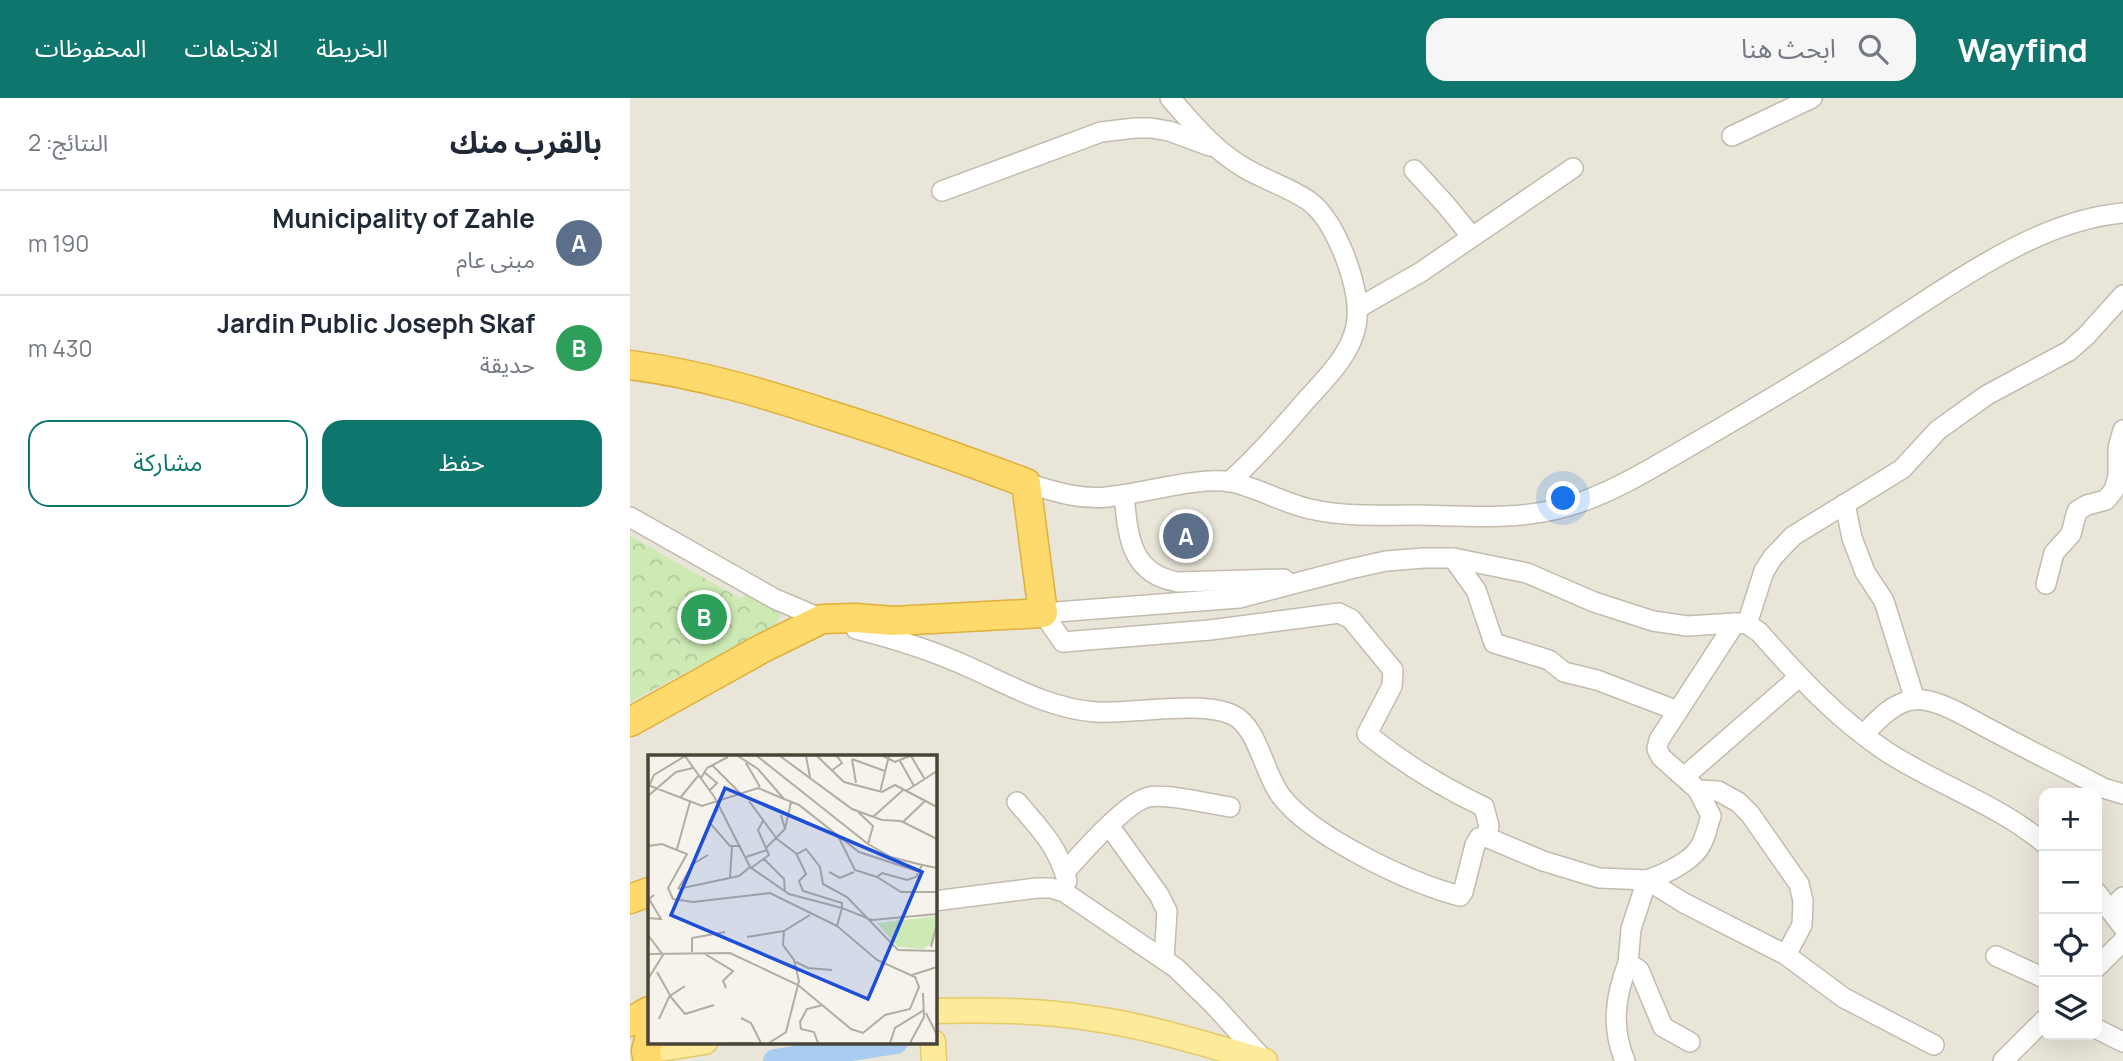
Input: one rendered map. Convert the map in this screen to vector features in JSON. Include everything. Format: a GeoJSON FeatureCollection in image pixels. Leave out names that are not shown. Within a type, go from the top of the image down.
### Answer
{"type":"FeatureCollection","features":[{"type":"Feature","properties":{"kind":"highway"},"geometry":{"type":"LineString","coordinates":[[630,365],[681,372],[745,387],[928,446],[1026,483],[1043,612],[894,621],[822,619],[763,648],[630,722]]}},
{"type":"Feature","properties":{"kind":"highway"},"geometry":{"type":"LineString","coordinates":[[630,899],[648,892]]}},
{"type":"Feature","properties":{"kind":"highway"},"geometry":{"type":"LineString","coordinates":[[630,1022],[648,1012]]}},
{"type":"Feature","properties":{"kind":"main road"},"geometry":{"type":"LineString","coordinates":[[936,1011],[1004,1010],[1089,1018],[1136,1026],[1265,1061]]}},
{"type":"Feature","properties":{"kind":"main road"},"geometry":{"type":"LineString","coordinates":[[643,1051],[691,1044]]}},
{"type":"Feature","properties":{"kind":"street"},"geometry":{"type":"LineString","coordinates":[[1170,98],[1214,148]]}},
{"type":"Feature","properties":{"kind":"street"},"geometry":{"type":"LineString","coordinates":[[1732,136],[1812,98]]}},
{"type":"Feature","properties":{"kind":"street"},"geometry":{"type":"LineString","coordinates":[[942,191],[1101,132],[1152,128],[1169,131],[1214,148],[1249,171],[1310,202],[1323,215],[1346,260],[1358,307],[1356,327],[1349,346],[1335,368],[1271,442],[1230,482]]}},
{"type":"Feature","properties":{"kind":"street"},"geometry":{"type":"LineString","coordinates":[[1358,307],[1420,272],[1573,168]]}},
{"type":"Feature","properties":{"kind":"street"},"geometry":{"type":"LineString","coordinates":[[1413,170],[1472,237]]}},
{"type":"Feature","properties":{"kind":"street"},"geometry":{"type":"LineString","coordinates":[[1026,483],[1063,495],[1084,498],[1124,495],[1192,484],[1230,482],[1286,503],[1317,511],[1368,515],[1514,517],[1572,505],[1611,489],[1694,444],[1828,366],[1966,275],[2009,252],[2071,224],[2123,213]]}},
{"type":"Feature","properties":{"kind":"street"},"geometry":{"type":"LineString","coordinates":[[630,517],[775,599],[822,619],[923,648],[1025,693],[1062,706],[1106,712],[1207,708],[1235,716],[1249,730],[1277,790],[1298,813],[1343,844],[1446,892],[1460,896],[1463,892],[1475,845],[1479,838],[1486,837],[1543,861],[1591,876],[1626,881],[1647,880],[1662,875],[1688,859],[1702,844],[1711,816],[1691,783],[1661,757],[1657,743],[1741,623],[1773,557],[1793,536],[1902,468],[1938,430],[1978,401],[2069,351],[2123,295]]}},
{"type":"Feature","properties":{"kind":"street"},"geometry":{"type":"LineString","coordinates":[[2046,584],[2054,553],[2071,534],[2077,511],[2106,500],[2116,487],[2118,449],[2123,430]]}},
{"type":"Feature","properties":{"kind":"street"},"geometry":{"type":"LineString","coordinates":[[1124,495],[1129,540],[1139,561],[1162,579],[1178,582],[1310,578]]}},
{"type":"Feature","properties":{"kind":"street"},"geometry":{"type":"LineString","coordinates":[[1845,503],[1852,538],[1865,572],[1884,601],[1915,700]]}},
{"type":"Feature","properties":{"kind":"street"},"geometry":{"type":"LineString","coordinates":[[1486,837],[1489,826],[1484,807],[1456,794],[1406,764],[1367,734],[1392,686],[1393,670],[1351,619],[1339,612],[1210,629],[1063,642],[1043,612],[1239,598],[1386,561],[1453,558],[1527,573],[1594,602],[1653,621],[1687,626],[1741,623],[1759,632],[1830,709],[1905,762],[2015,821],[2039,839]]}},
{"type":"Feature","properties":{"kind":"street"},"geometry":{"type":"LineString","coordinates":[[1453,558],[1476,590],[1494,643],[1549,660],[1564,672],[1597,680],[1678,711]]}},
{"type":"Feature","properties":{"kind":"street"},"geometry":{"type":"LineString","coordinates":[[1691,783],[1799,677]]}},
{"type":"Feature","properties":{"kind":"street"},"geometry":{"type":"LineString","coordinates":[[1864,734],[1889,709],[1915,700],[1930,702],[2103,788],[2123,794]]}},
{"type":"Feature","properties":{"kind":"street"},"geometry":{"type":"LineString","coordinates":[[1691,783],[1718,791],[1738,802],[1750,814],[1799,884],[1803,901],[1802,925],[1786,955]]}},
{"type":"Feature","properties":{"kind":"street"},"geometry":{"type":"LineString","coordinates":[[1065,872],[1133,804],[1149,797],[1230,807]]}},
{"type":"Feature","properties":{"kind":"street"},"geometry":{"type":"LineString","coordinates":[[1017,802],[1055,847],[1070,895]]}},
{"type":"Feature","properties":{"kind":"street"},"geometry":{"type":"LineString","coordinates":[[1110,827],[1167,911],[1164,959]]}},
{"type":"Feature","properties":{"kind":"street"},"geometry":{"type":"LineString","coordinates":[[1647,880],[1684,903],[1786,955],[1844,998],[1934,1045]]}},
{"type":"Feature","properties":{"kind":"street"},"geometry":{"type":"LineString","coordinates":[[1625,1061],[1614,1018],[1620,982],[1628,963],[1631,929],[1647,880]]}},
{"type":"Feature","properties":{"kind":"street"},"geometry":{"type":"LineString","coordinates":[[936,901],[1037,888],[1051,888],[1070,895],[1164,959],[1214,1005],[1265,1061]]}},
{"type":"Feature","properties":{"kind":"street"},"geometry":{"type":"LineString","coordinates":[[2117,903],[2123,927]]}},
{"type":"Feature","properties":{"kind":"street"},"geometry":{"type":"LineString","coordinates":[[2102,962],[2123,941]]}},
{"type":"Feature","properties":{"kind":"street"},"geometry":{"type":"LineString","coordinates":[[1996,956],[2042,977]]}},
{"type":"Feature","properties":{"kind":"street"},"geometry":{"type":"LineString","coordinates":[[1628,963],[1639,970],[1663,1027],[1690,1042]]}},
{"type":"Feature","properties":{"kind":"street"},"geometry":{"type":"LineString","coordinates":[[2003,1061],[2039,1025]]}},
{"type":"Feature","properties":{"kind":"street"},"geometry":{"type":"LineString","coordinates":[[2102,1032],[2123,1042]]}},
{"type":"Feature","properties":{"kind":"shaded area"},"geometry":{"type":"Polygon","coordinates":[[[630,98],[2123,98],[2123,1061],[630,1061],[630,98]]]}},
{"type":"Feature","properties":{"kind":"green space"},"geometry":{"type":"Polygon","coordinates":[[[630,536],[741,599],[747,591],[782,610],[776,625],[630,702],[630,536]]]}},
{"type":"Feature","properties":{"kind":"waterway"},"geometry":{"type":"LineString","coordinates":[[775,1061],[883,1044]]}},
{"type":"Feature","properties":{"kind":"place","name":"Municipality of Zahle"},"geometry":{"type":"Point","coordinates":[1186,536]}},
{"type":"Feature","properties":{"kind":"place","name":"Jardin Public Joseph Skaf"},"geometry":{"type":"Point","coordinates":[704,617]}}]}
